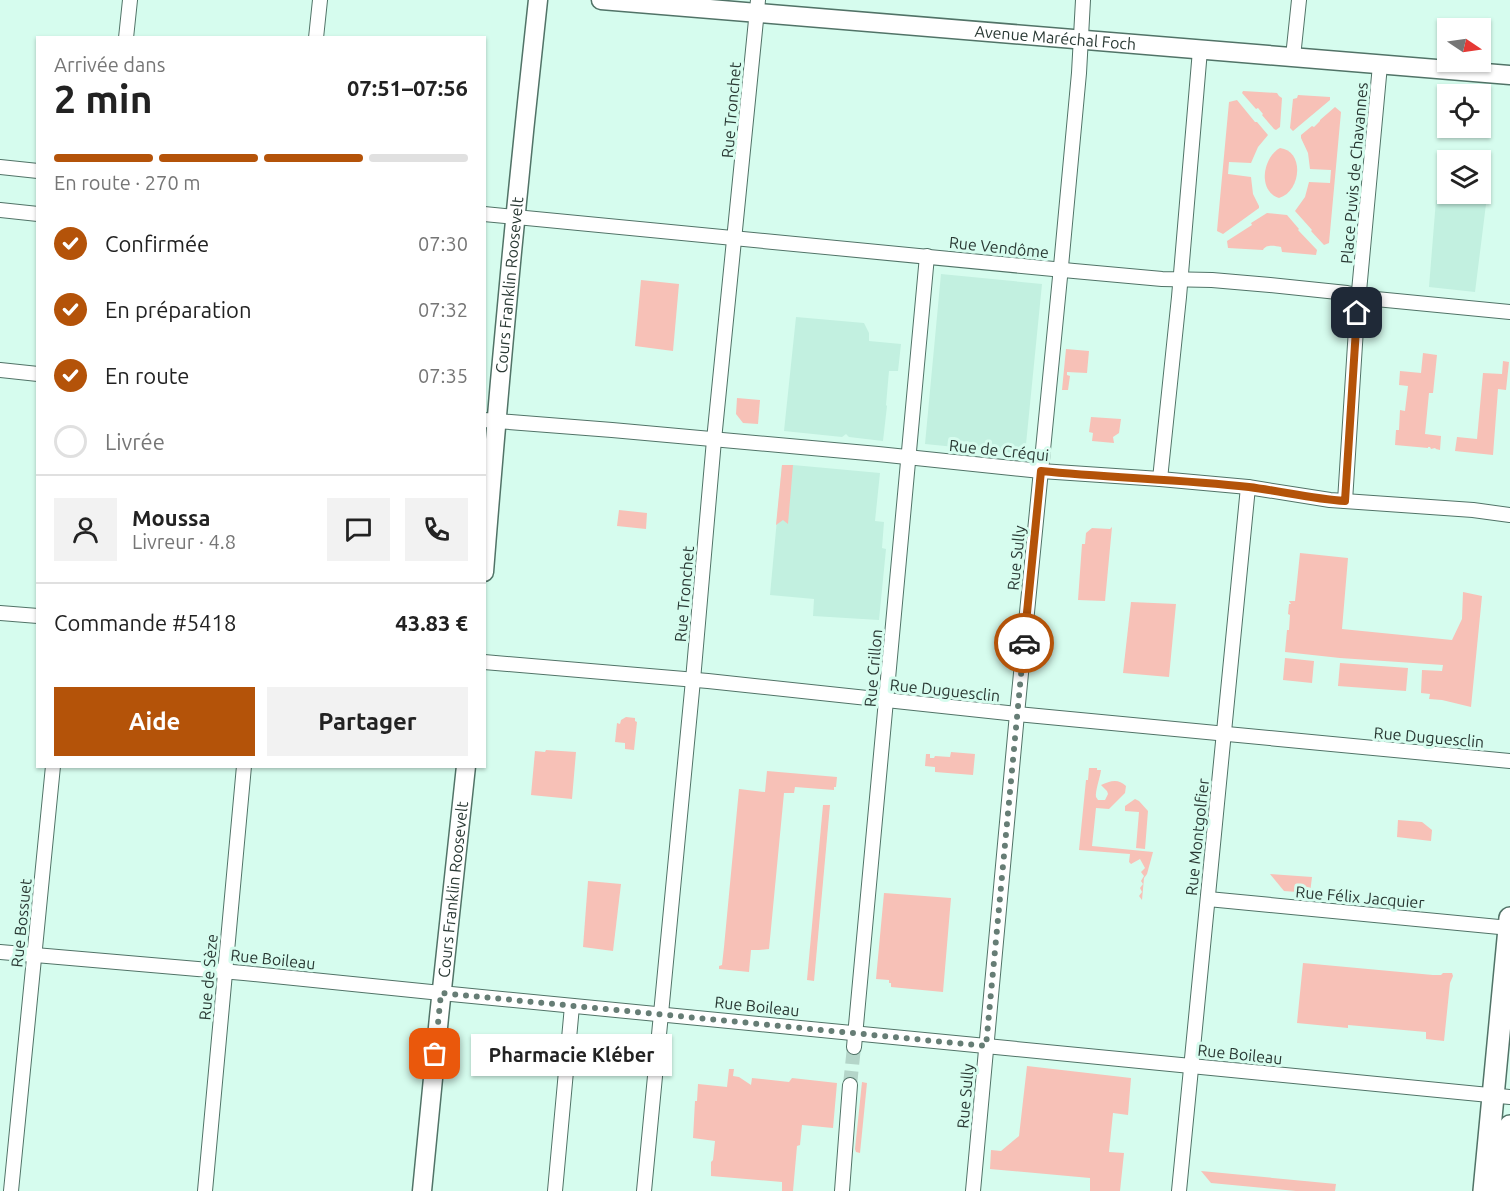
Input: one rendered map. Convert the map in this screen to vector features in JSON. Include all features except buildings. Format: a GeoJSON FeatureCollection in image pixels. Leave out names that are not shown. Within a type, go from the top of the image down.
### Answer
{"type":"FeatureCollection","features":[{"type":"Feature","properties":{"kind":"main road","name":"Cours Franklin Roosevelt"},"geometry":{"type":"LineString","coordinates":[[486,522],[490,421],[538,0]]}},
{"type":"Feature","properties":{"kind":"main road","name":"Avenue Maréchal Foch"},"geometry":{"type":"LineString","coordinates":[[601,0],[757,6],[1081,40],[1510,75]]}},
{"type":"Feature","properties":{"kind":"main road","name":"Cours Franklin Roosevelt"},"geometry":{"type":"LineString","coordinates":[[422,1191],[466,768]]}},
{"type":"Feature","properties":{"kind":"main road"},"geometry":{"type":"LineString","coordinates":[[1484,1191],[1502,1096],[1510,924]]}},
{"type":"Feature","properties":{"kind":"main road"},"geometry":{"type":"LineString","coordinates":[[1504,1191],[1510,1126]]}},
{"type":"Feature","properties":{"kind":"street"},"geometry":{"type":"LineString","coordinates":[[126,36],[130,0]]}},
{"type":"Feature","properties":{"kind":"street"},"geometry":{"type":"LineString","coordinates":[[316,36],[320,0]]}},
{"type":"Feature","properties":{"kind":"street","name":"Rue Sully"},"geometry":{"type":"LineString","coordinates":[[973,1191],[1060,269],[1083,0]]}},
{"type":"Feature","properties":{"kind":"street"},"geometry":{"type":"LineString","coordinates":[[1293,57],[1299,0]]}},
{"type":"Feature","properties":{"kind":"street","name":"Rue Tronchet"},"geometry":{"type":"LineString","coordinates":[[644,1191],[757,6]]}},
{"type":"Feature","properties":{"kind":"street"},"geometry":{"type":"LineString","coordinates":[[1160,479],[1200,50]]}},
{"type":"Feature","properties":{"kind":"street","name":"Place Puvis de Chavannes"},"geometry":{"type":"LineString","coordinates":[[1345,501],[1359,295],[1380,65]]}},
{"type":"Feature","properties":{"kind":"street"},"geometry":{"type":"LineString","coordinates":[[0,167],[36,171]]}},
{"type":"Feature","properties":{"kind":"street"},"geometry":{"type":"LineString","coordinates":[[0,210],[36,214]]}},
{"type":"Feature","properties":{"kind":"street","name":"Rue Vendôme"},"geometry":{"type":"LineString","coordinates":[[486,214],[1060,269],[1270,285],[1376,299],[1510,312]]}},
{"type":"Feature","properties":{"kind":"street","name":"Rue Crillon"},"geometry":{"type":"LineString","coordinates":[[855,1040],[927,256]]}},
{"type":"Feature","properties":{"kind":"street"},"geometry":{"type":"LineString","coordinates":[[0,370],[36,374]]}},
{"type":"Feature","properties":{"kind":"street","name":"Rue de Créqui"},"geometry":{"type":"LineString","coordinates":[[490,421],[612,430],[1041,471],[1248,487],[1330,500],[1510,514]]}},
{"type":"Feature","properties":{"kind":"street","name":"Rue Montgolfier"},"geometry":{"type":"LineString","coordinates":[[1179,1191],[1248,487]]}},
{"type":"Feature","properties":{"kind":"street"},"geometry":{"type":"LineString","coordinates":[[0,613],[36,616]]}},
{"type":"Feature","properties":{"kind":"street","name":"Rue Duguesclin"},"geometry":{"type":"LineString","coordinates":[[486,662],[693,680],[1017,714],[1510,761]]}},
{"type":"Feature","properties":{"kind":"street","name":"Rue Bossuet"},"geometry":{"type":"LineString","coordinates":[[10,1191],[53,768]]}},
{"type":"Feature","properties":{"kind":"street","name":"Rue de Sèze"},"geometry":{"type":"LineString","coordinates":[[205,1191],[244,768]]}},
{"type":"Feature","properties":{"kind":"street","name":"Rue Félix Jacquier"},"geometry":{"type":"LineString","coordinates":[[1208,899],[1510,924]]}},
{"type":"Feature","properties":{"kind":"street","name":"Rue Boileau"},"geometry":{"type":"LineString","coordinates":[[0,952],[225,971],[661,1014],[855,1040],[986,1046],[1502,1096]]}},
{"type":"Feature","properties":{"kind":"street"},"geometry":{"type":"LineString","coordinates":[[555,1191],[572,1006]]}},
{"type":"Feature","properties":{"kind":"street"},"geometry":{"type":"LineString","coordinates":[[842,1191],[850,1084]]}},
{"type":"Feature","properties":{"kind":"shaded area"},"geometry":{"type":"Polygon","coordinates":[[[1243,91],[1277,93],[1282,98],[1280,127],[1274,129],[1258,108],[1256,109],[1242,93],[1243,91]]]}},
{"type":"Feature","properties":{"kind":"shaded area"},"geometry":{"type":"Polygon","coordinates":[[[1298,95],[1330,97],[1330,100],[1293,131],[1290,128],[1293,99],[1298,95]]]}},
{"type":"Feature","properties":{"kind":"shaded area"},"geometry":{"type":"Polygon","coordinates":[[[1237,100],[1268,135],[1258,147],[1251,163],[1229,162],[1228,174],[1251,177],[1253,194],[1259,208],[1223,234],[1217,231],[1229,102],[1237,100]]]}},
{"type":"Feature","properties":{"kind":"shaded area"},"geometry":{"type":"Polygon","coordinates":[[[1335,107],[1341,112],[1329,243],[1324,245],[1295,211],[1305,197],[1309,182],[1330,183],[1331,170],[1310,169],[1308,153],[1301,135],[1312,126],[1314,127],[1335,107]]]}},
{"type":"Feature","properties":{"kind":"shaded area"},"geometry":{"type":"Polygon","coordinates":[[[1280,148],[1293,156],[1297,172],[1292,188],[1279,198],[1267,188],[1265,174],[1266,166],[1274,152],[1280,148]]]}},
{"type":"Feature","properties":{"kind":"shaded area"},"geometry":{"type":"Polygon","coordinates":[[[1436,200],[1437,204],[1486,204],[1475,292],[1429,287],[1436,200]]]}},
{"type":"Feature","properties":{"kind":"shaded area"},"geometry":{"type":"Polygon","coordinates":[[[1267,213],[1287,215],[1317,250],[1316,255],[1282,252],[1281,247],[1273,246],[1263,250],[1228,248],[1227,241],[1267,213]]]}},
{"type":"Feature","properties":{"kind":"shaded area"},"geometry":{"type":"Polygon","coordinates":[[[941,274],[1042,284],[1025,454],[925,444],[941,274]]]}},
{"type":"Feature","properties":{"kind":"shaded area"},"geometry":{"type":"Polygon","coordinates":[[[641,280],[679,284],[673,351],[635,346],[641,280]]]}},
{"type":"Feature","properties":{"kind":"shaded area"},"geometry":{"type":"Polygon","coordinates":[[[796,317],[864,323],[869,333],[869,341],[901,344],[898,371],[889,371],[883,441],[849,437],[846,434],[842,437],[784,431],[796,317]]]}},
{"type":"Feature","properties":{"kind":"shaded area"},"geometry":{"type":"Polygon","coordinates":[[[1066,349],[1089,351],[1087,373],[1067,372],[1070,376],[1068,390],[1062,390],[1066,349]]]}},
{"type":"Feature","properties":{"kind":"shaded area"},"geometry":{"type":"Polygon","coordinates":[[[1423,353],[1437,355],[1433,393],[1429,393],[1425,434],[1441,436],[1440,450],[1430,447],[1395,445],[1396,430],[1399,430],[1400,410],[1405,411],[1408,386],[1399,385],[1400,371],[1421,373],[1423,353]]]}},
{"type":"Feature","properties":{"kind":"shaded area"},"geometry":{"type":"Polygon","coordinates":[[[1503,361],[1509,362],[1506,390],[1498,389],[1493,455],[1455,451],[1457,437],[1477,439],[1483,373],[1502,374],[1503,361]]]}},
{"type":"Feature","properties":{"kind":"shaded area"},"geometry":{"type":"Polygon","coordinates":[[[737,398],[760,400],[758,424],[743,423],[736,414],[737,398]]]}},
{"type":"Feature","properties":{"kind":"shaded area"},"geometry":{"type":"Polygon","coordinates":[[[1091,417],[1121,419],[1119,433],[1113,437],[1114,443],[1092,441],[1093,433],[1089,432],[1091,417]]]}},
{"type":"Feature","properties":{"kind":"shaded area"},"geometry":{"type":"Polygon","coordinates":[[[782,465],[880,473],[875,521],[884,522],[882,548],[886,549],[879,620],[813,616],[814,599],[770,595],[782,465]]]}},
{"type":"Feature","properties":{"kind":"shaded area"},"geometry":{"type":"Polygon","coordinates":[[[782,465],[793,465],[788,524],[783,520],[776,525],[782,465]]]}},
{"type":"Feature","properties":{"kind":"shaded area"},"geometry":{"type":"Polygon","coordinates":[[[619,510],[647,513],[646,529],[617,526],[619,510]]]}},
{"type":"Feature","properties":{"kind":"shaded area"},"geometry":{"type":"Polygon","coordinates":[[[1112,527],[1105,601],[1078,600],[1082,544],[1085,544],[1086,533],[1092,528],[1110,529],[1112,527]]]}},
{"type":"Feature","properties":{"kind":"shaded area"},"geometry":{"type":"Polygon","coordinates":[[[1300,553],[1348,558],[1342,629],[1452,640],[1462,619],[1463,592],[1482,596],[1471,707],[1429,699],[1430,694],[1421,693],[1422,670],[1442,671],[1443,665],[1285,652],[1287,630],[1289,630],[1290,615],[1288,614],[1289,604],[1291,604],[1289,601],[1295,601],[1300,553]]]}},
{"type":"Feature","properties":{"kind":"shaded area"},"geometry":{"type":"Polygon","coordinates":[[[1131,602],[1176,604],[1169,677],[1123,673],[1131,602]]]}},
{"type":"Feature","properties":{"kind":"shaded area"},"geometry":{"type":"Polygon","coordinates":[[[1285,658],[1314,661],[1312,683],[1283,680],[1285,658]]]}},
{"type":"Feature","properties":{"kind":"shaded area"},"geometry":{"type":"Polygon","coordinates":[[[1340,663],[1408,668],[1406,691],[1338,686],[1340,663]]]}},
{"type":"Feature","properties":{"kind":"shaded area"},"geometry":{"type":"Polygon","coordinates":[[[626,717],[635,718],[637,722],[634,750],[625,749],[625,743],[615,742],[617,723],[620,724],[621,720],[626,717]]]}},
{"type":"Feature","properties":{"kind":"shaded area"},"geometry":{"type":"Polygon","coordinates":[[[546,750],[576,752],[572,799],[531,795],[535,751],[545,752],[546,750]]]}},
{"type":"Feature","properties":{"kind":"shaded area"},"geometry":{"type":"Polygon","coordinates":[[[951,752],[975,754],[973,775],[935,772],[935,767],[925,766],[926,754],[930,754],[930,758],[950,757],[951,752]]]}},
{"type":"Feature","properties":{"kind":"shaded area"},"geometry":{"type":"Polygon","coordinates":[[[1089,768],[1101,770],[1096,794],[1098,800],[1105,800],[1108,794],[1101,785],[1117,781],[1126,786],[1125,793],[1109,809],[1096,808],[1092,846],[1153,852],[1144,878],[1142,900],[1139,896],[1142,892],[1140,888],[1144,876],[1141,872],[1145,868],[1140,859],[1131,864],[1130,854],[1079,850],[1089,768]]]}},
{"type":"Feature","properties":{"kind":"shaded area"},"geometry":{"type":"Polygon","coordinates":[[[767,771],[837,777],[836,787],[834,790],[795,787],[794,793],[784,793],[769,949],[751,950],[749,972],[719,969],[722,965],[724,947],[739,789],[765,792],[767,771]]]}},
{"type":"Feature","properties":{"kind":"shaded area"},"geometry":{"type":"Polygon","coordinates":[[[1135,799],[1148,811],[1145,849],[1136,848],[1139,812],[1125,811],[1125,806],[1135,799]]]}},
{"type":"Feature","properties":{"kind":"shaded area"},"geometry":{"type":"Polygon","coordinates":[[[823,805],[830,805],[814,981],[807,980],[823,805]]]}},
{"type":"Feature","properties":{"kind":"shaded area"},"geometry":{"type":"Polygon","coordinates":[[[1398,820],[1422,822],[1432,830],[1431,841],[1397,837],[1398,820]]]}},
{"type":"Feature","properties":{"kind":"shaded area"},"geometry":{"type":"Polygon","coordinates":[[[1270,874],[1312,877],[1310,893],[1284,891],[1270,874]]]}},
{"type":"Feature","properties":{"kind":"shaded area"},"geometry":{"type":"Polygon","coordinates":[[[588,881],[621,884],[613,951],[583,947],[588,881]]]}},
{"type":"Feature","properties":{"kind":"shaded area"},"geometry":{"type":"Polygon","coordinates":[[[884,893],[951,898],[943,992],[891,987],[889,980],[876,979],[884,893]]]}},
{"type":"Feature","properties":{"kind":"shaded area"},"geometry":{"type":"Polygon","coordinates":[[[1303,963],[1433,975],[1452,973],[1444,1041],[1426,1039],[1426,1032],[1297,1023],[1303,963]]]}},
{"type":"Feature","properties":{"kind":"shaded area"},"geometry":{"type":"Polygon","coordinates":[[[1027,1066],[1131,1078],[1128,1115],[1113,1113],[1109,1152],[1124,1153],[1120,1191],[1090,1191],[1090,1178],[990,1169],[991,1150],[1001,1151],[1019,1136],[1027,1066]]]}},
{"type":"Feature","properties":{"kind":"shaded area"},"geometry":{"type":"Polygon","coordinates":[[[729,1069],[734,1069],[733,1076],[751,1085],[752,1078],[789,1082],[792,1078],[837,1083],[833,1128],[802,1125],[800,1145],[797,1146],[793,1191],[782,1191],[782,1182],[711,1176],[715,1141],[693,1138],[695,1101],[697,1101],[698,1084],[727,1087],[729,1069]]]}},
{"type":"Feature","properties":{"kind":"shaded area"},"geometry":{"type":"Polygon","coordinates":[[[862,1082],[867,1083],[860,1153],[855,1149],[862,1082]]]}},
{"type":"Feature","properties":{"kind":"shaded area"},"geometry":{"type":"Polygon","coordinates":[[[1201,1171],[1336,1184],[1335,1191],[1296,1191],[1211,1183],[1201,1171]]]}},
{"type":"Feature","properties":{"kind":"tunnel"},"geometry":{"type":"LineString","coordinates":[[850,1085],[854,1047]]}},
{"type":"Feature","properties":{"kind":"way so far"},"geometry":{"type":"LineString","coordinates":[[435,1054],[441,993],[986,1046],[1024,643]]}},
{"type":"Feature","properties":{"kind":"place","name":"Pharmacie Kléber"},"geometry":{"type":"Point","coordinates":[435,1054]}},
{"type":"Feature","properties":{"kind":"route"},"geometry":{"type":"LineString","coordinates":[[1024,643],[1041,471],[1248,487],[1345,501],[1357,313]]}}]}
